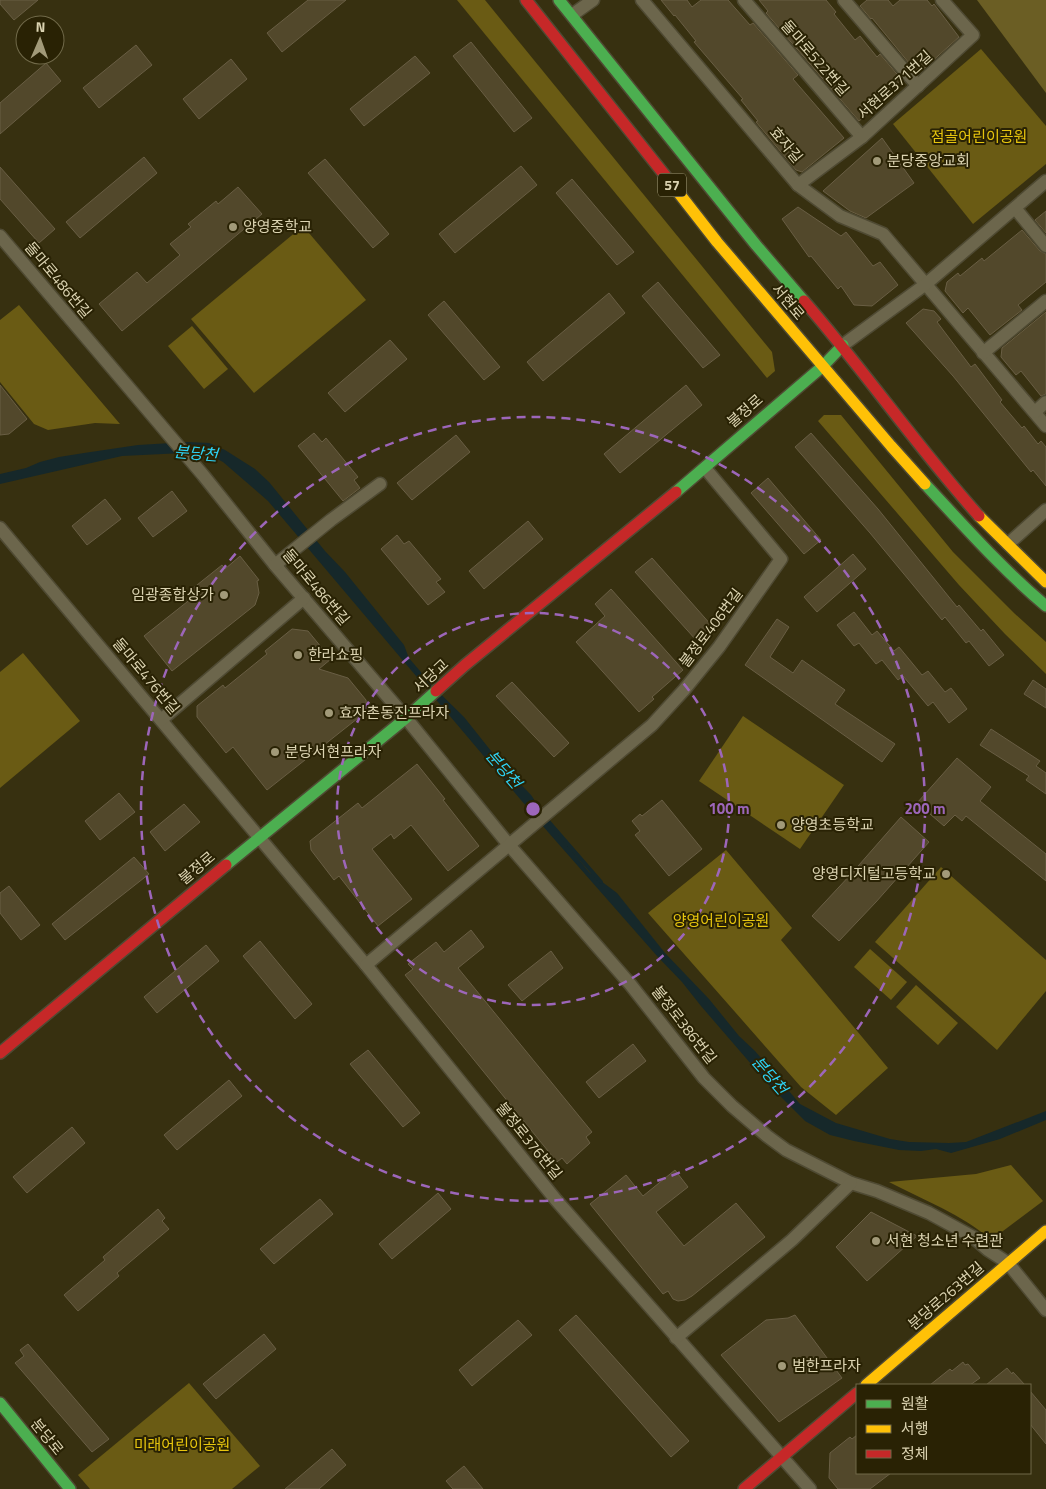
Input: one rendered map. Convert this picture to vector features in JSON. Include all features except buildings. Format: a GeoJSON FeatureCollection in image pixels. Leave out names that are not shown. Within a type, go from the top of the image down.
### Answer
{"type":"FeatureCollection","features":[{"type":"Feature","properties":{"kind":"main road","name":"서현로"},"geometry":{"type":"LineString","coordinates":[[526,0],[717,242],[822,366],[891,446],[965,527],[1028,591],[1046,606]]}},
{"type":"Feature","properties":{"kind":"main road","name":"서현로"},"geometry":{"type":"LineString","coordinates":[[559,0],[756,245],[843,345],[908,432],[956,491],[980,518],[1046,582]]}},
{"type":"Feature","properties":{"kind":"main road","name":"불정로"},"geometry":{"type":"LineString","coordinates":[[465,665],[705,468],[822,366],[843,345]]}},
{"type":"Feature","properties":{"kind":"main road","name":"서당교"},"geometry":{"type":"LineString","coordinates":[[417,709],[465,665]]}},
{"type":"Feature","properties":{"kind":"main road","name":"불정로"},"geometry":{"type":"LineString","coordinates":[[0,1054],[417,709]]}},
{"type":"Feature","properties":{"kind":"main road","name":"분당로263번길"},"geometry":{"type":"LineString","coordinates":[[867,1384],[1046,1231]]}},
{"type":"Feature","properties":{"kind":"main road"},"geometry":{"type":"LineString","coordinates":[[744,1489],[856,1394]]}},
{"type":"Feature","properties":{"kind":"main road","name":"분당로"},"geometry":{"type":"LineString","coordinates":[[0,1403],[70,1489]]}},
{"type":"Feature","properties":{"kind":"street"},"geometry":{"type":"LineString","coordinates":[[572,15],[593,0]]}},
{"type":"Feature","properties":{"kind":"street","name":"효자길"},"geometry":{"type":"LineString","coordinates":[[642,0],[798,185],[840,216],[883,234],[1046,426]]}},
{"type":"Feature","properties":{"kind":"street","name":"돌마로522번길"},"geometry":{"type":"LineString","coordinates":[[744,0],[862,138]]}},
{"type":"Feature","properties":{"kind":"street"},"geometry":{"type":"LineString","coordinates":[[844,0],[918,86]]}},
{"type":"Feature","properties":{"kind":"street","name":"서현로371번길"},"geometry":{"type":"LineString","coordinates":[[798,185],[862,138],[974,35],[942,0]]}},
{"type":"Feature","properties":{"kind":"street","name":"불정로"},"geometry":{"type":"LineString","coordinates":[[843,345],[926,284],[1046,182]]}},
{"type":"Feature","properties":{"kind":"street"},"geometry":{"type":"LineString","coordinates":[[1015,208],[1046,246]]}},
{"type":"Feature","properties":{"kind":"street","name":"돌마로486번길"},"geometry":{"type":"LineString","coordinates":[[0,236],[406,718]]}},
{"type":"Feature","properties":{"kind":"street"},"geometry":{"type":"LineString","coordinates":[[983,353],[1046,301]]}},
{"type":"Feature","properties":{"kind":"street"},"geometry":{"type":"LineString","coordinates":[[1035,412],[1046,402]]}},
{"type":"Feature","properties":{"kind":"street","name":"불정로406번길"},"geometry":{"type":"LineString","coordinates":[[514,841],[647,730],[684,690],[719,647],[781,559],[705,468]]}},
{"type":"Feature","properties":{"kind":"street"},"geometry":{"type":"LineString","coordinates":[[277,564],[331,520],[380,484]]}},
{"type":"Feature","properties":{"kind":"street"},"geometry":{"type":"LineString","coordinates":[[1008,544],[1046,510]]}},
{"type":"Feature","properties":{"kind":"street","name":"돌마로476번길"},"geometry":{"type":"LineString","coordinates":[[3,532],[260,837]]}},
{"type":"Feature","properties":{"kind":"street"},"geometry":{"type":"LineString","coordinates":[[161,720],[304,598]]}},
{"type":"Feature","properties":{"kind":"street","name":"불정로386번길"},"geometry":{"type":"LineString","coordinates":[[406,718],[514,841],[704,1078],[732,1106],[786,1150],[851,1183],[877,1190],[937,1217],[973,1237],[1008,1263],[1046,1310]]}},
{"type":"Feature","properties":{"kind":"street","name":"불정로376번길"},"geometry":{"type":"LineString","coordinates":[[260,837],[556,1200],[810,1489]]}},
{"type":"Feature","properties":{"kind":"street"},"geometry":{"type":"LineString","coordinates":[[366,965],[514,841]]}},
{"type":"Feature","properties":{"kind":"street"},"geometry":{"type":"LineString","coordinates":[[676,1338],[792,1240],[851,1183]]}},
{"type":"Feature","properties":{"kind":"green space"},"geometry":{"type":"Polygon","coordinates":[[[457,0],[485,0],[772,352],[775,371],[767,378],[457,0]]]}},
{"type":"Feature","properties":{"kind":"green space","name":"점골어린이공원"},"geometry":{"type":"Polygon","coordinates":[[[981,49],[1046,126],[1046,164],[973,224],[893,124],[981,49]]]}},
{"type":"Feature","properties":{"kind":"green space"},"geometry":{"type":"Polygon","coordinates":[[[303,226],[366,300],[254,393],[191,319],[303,226]]]}},
{"type":"Feature","properties":{"kind":"green space"},"geometry":{"type":"Polygon","coordinates":[[[19,305],[120,424],[95,423],[48,430],[34,424],[0,382],[0,320],[19,305]]]}},
{"type":"Feature","properties":{"kind":"green space"},"geometry":{"type":"Polygon","coordinates":[[[192,326],[228,369],[204,389],[168,346],[192,326]]]}},
{"type":"Feature","properties":{"kind":"green space"},"geometry":{"type":"Polygon","coordinates":[[[824,415],[841,415],[953,552],[1046,642],[1046,674],[959,585],[818,421],[824,415]]]}},
{"type":"Feature","properties":{"kind":"green space"},"geometry":{"type":"Polygon","coordinates":[[[23,653],[80,721],[0,788],[0,672],[23,653]]]}},
{"type":"Feature","properties":{"kind":"green space"},"geometry":{"type":"Polygon","coordinates":[[[743,716],[844,785],[800,849],[699,781],[743,716]]]}},
{"type":"Feature","properties":{"kind":"green space","name":"양영어린이공원"},"geometry":{"type":"Polygon","coordinates":[[[726,850],[792,928],[781,940],[888,1068],[836,1115],[801,1087],[648,913],[726,850]]]}},
{"type":"Feature","properties":{"kind":"green space"},"geometry":{"type":"Polygon","coordinates":[[[941,867],[1046,960],[1046,991],[997,1050],[875,942],[941,867]]]}},
{"type":"Feature","properties":{"kind":"green space"},"geometry":{"type":"Polygon","coordinates":[[[870,949],[907,982],[891,1000],[854,967],[870,949]]]}},
{"type":"Feature","properties":{"kind":"green space"},"geometry":{"type":"Polygon","coordinates":[[[916,985],[958,1023],[938,1045],[896,1007],[916,985]]]}},
{"type":"Feature","properties":{"kind":"green space"},"geometry":{"type":"Polygon","coordinates":[[[1011,1165],[1043,1201],[991,1240],[968,1222],[889,1182],[976,1174],[1011,1165]]]}},
{"type":"Feature","properties":{"kind":"green space","name":"미래어린이공원"},"geometry":{"type":"Polygon","coordinates":[[[189,1383],[260,1466],[232,1489],[90,1489],[78,1475],[189,1383]]]}},
{"type":"Feature","properties":{"kind":"shaded area"},"geometry":{"type":"Polygon","coordinates":[[[977,0],[1046,0],[1046,93],[977,0]]]}},
{"type":"Feature","properties":{"kind":"water"},"geometry":{"type":"Polygon","coordinates":[[[188,442],[209,443],[225,450],[255,469],[269,482],[404,645],[412,666],[464,717],[503,766],[531,795],[554,829],[589,872],[617,893],[665,953],[709,999],[739,1036],[755,1051],[800,1104],[836,1123],[890,1139],[909,1142],[966,1142],[1046,1111],[1046,1120],[1000,1139],[951,1153],[936,1149],[921,1151],[899,1150],[854,1141],[830,1135],[805,1121],[770,1086],[682,982],[548,832],[268,501],[223,462],[204,452],[122,456],[0,484],[0,474],[59,457],[138,445],[188,442]]]}},
{"type":"Feature","properties":{"kind":"waterway","name":"분당천"},"geometry":{"type":"LineString","coordinates":[[408,660],[420,674]]}},
{"type":"Feature","properties":{"kind":"waterway","name":"분당천"},"geometry":{"type":"LineString","coordinates":[[548,821],[601,882]]}},
{"type":"Feature","properties":{"kind":"traffic: fast"},"geometry":{"type":"LineString","coordinates":[[559,0],[756,245],[804,301]]}},
{"type":"Feature","properties":{"kind":"traffic: fast"},"geometry":{"type":"LineString","coordinates":[[676,492],[823,366],[843,345]]}},
{"type":"Feature","properties":{"kind":"traffic: fast"},"geometry":{"type":"LineString","coordinates":[[925,484],[999,562],[1046,606]]}},
{"type":"Feature","properties":{"kind":"traffic: fast"},"geometry":{"type":"LineString","coordinates":[[226,865],[406,718],[436,691]]}},
{"type":"Feature","properties":{"kind":"traffic: fast"},"geometry":{"type":"LineString","coordinates":[[0,1403],[70,1489]]}},
{"type":"Feature","properties":{"kind":"traffic: slow"},"geometry":{"type":"LineString","coordinates":[[671,183],[717,242],[925,484]]}},
{"type":"Feature","properties":{"kind":"traffic: slow"},"geometry":{"type":"LineString","coordinates":[[979,516],[1046,582]]}},
{"type":"Feature","properties":{"kind":"traffic: slow"},"geometry":{"type":"LineString","coordinates":[[867,1384],[1046,1231]]}},
{"type":"Feature","properties":{"kind":"traffic: jam"},"geometry":{"type":"LineString","coordinates":[[526,0],[671,183]]}},
{"type":"Feature","properties":{"kind":"traffic: jam"},"geometry":{"type":"LineString","coordinates":[[804,301],[979,516]]}},
{"type":"Feature","properties":{"kind":"traffic: jam"},"geometry":{"type":"LineString","coordinates":[[436,691],[465,665],[676,492]]}},
{"type":"Feature","properties":{"kind":"traffic: jam"},"geometry":{"type":"LineString","coordinates":[[0,1053],[226,865]]}},
{"type":"Feature","properties":{"kind":"traffic: jam"},"geometry":{"type":"LineString","coordinates":[[744,1489],[856,1394]]}},
{"type":"Feature","properties":{"kind":"place","name":"분당중앙교회"},"geometry":{"type":"Point","coordinates":[877,161]}},
{"type":"Feature","properties":{"kind":"place","name":"양영중학교"},"geometry":{"type":"Point","coordinates":[233,227]}},
{"type":"Feature","properties":{"kind":"place","name":"임광종합상가"},"geometry":{"type":"Point","coordinates":[224,595]}},
{"type":"Feature","properties":{"kind":"place","name":"한라쇼핑"},"geometry":{"type":"Point","coordinates":[298,655]}},
{"type":"Feature","properties":{"kind":"place","name":"효자촌동진프라자"},"geometry":{"type":"Point","coordinates":[329,713]}},
{"type":"Feature","properties":{"kind":"place","name":"분당서현프라자"},"geometry":{"type":"Point","coordinates":[275,752]}},
{"type":"Feature","properties":{"kind":"place","name":"양영초등학교"},"geometry":{"type":"Point","coordinates":[781,825]}},
{"type":"Feature","properties":{"kind":"place","name":"양영디지털고등학교"},"geometry":{"type":"Point","coordinates":[946,874]}},
{"type":"Feature","properties":{"kind":"place","name":"서현 청소년 수련관"},"geometry":{"type":"Point","coordinates":[876,1241]}},
{"type":"Feature","properties":{"kind":"place","name":"범한프라자"},"geometry":{"type":"Point","coordinates":[782,1366]}}]}
